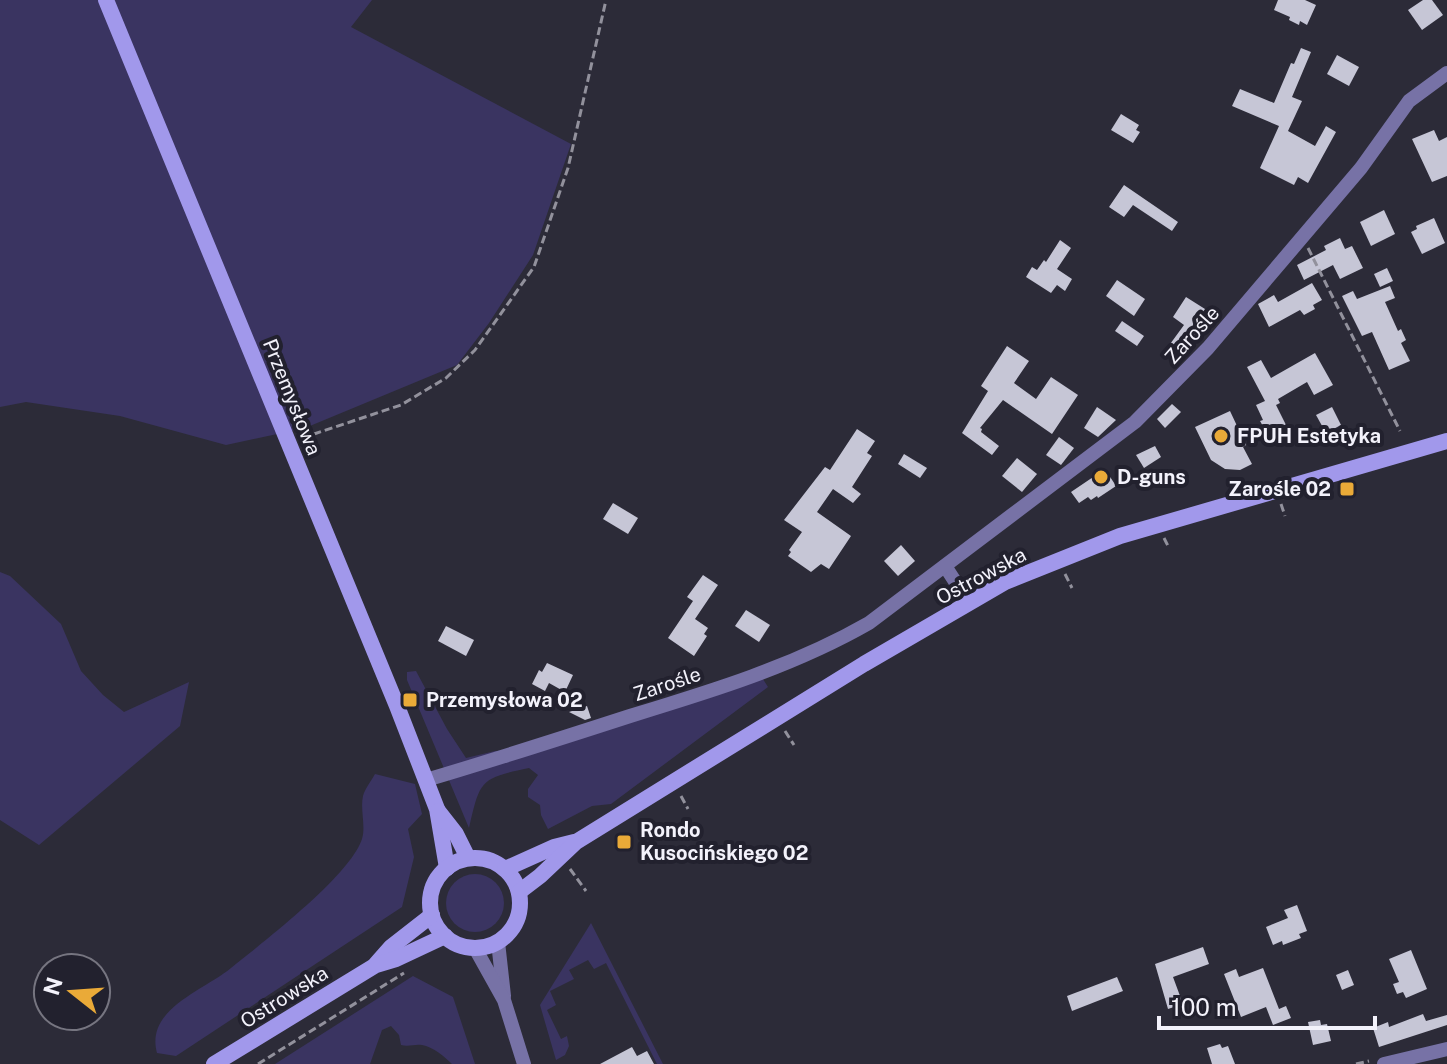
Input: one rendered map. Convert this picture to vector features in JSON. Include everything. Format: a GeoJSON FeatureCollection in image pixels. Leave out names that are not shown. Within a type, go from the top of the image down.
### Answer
{"type":"FeatureCollection","features":[{"type":"Feature","properties":{"kind":"main road","name":"Przemysłowa"},"geometry":{"type":"LineString","coordinates":[[106,0],[426,780],[437,809],[447,868]]}},
{"type":"Feature","properties":{"kind":"main road","name":"Ostrowska"},"geometry":{"type":"LineString","coordinates":[[519,892],[576,842],[838,680],[1005,582],[1120,536],[1447,441]]}},
{"type":"Feature","properties":{"kind":"main road","name":"Przemysłowa"},"geometry":{"type":"LineString","coordinates":[[437,809],[456,834],[468,858]]}},
{"type":"Feature","properties":{"kind":"main road","name":"Ostrowska"},"geometry":{"type":"LineString","coordinates":[[505,869],[554,847],[576,842]]}},
{"type":"Feature","properties":{"kind":"main road"},"geometry":{"type":"LineString","coordinates":[[468,858],[488,859],[505,869],[514,879],[519,892],[517,920],[509,933],[498,942],[475,948],[445,936],[432,915],[430,897],[436,881],[447,868],[468,858]]}},
{"type":"Feature","properties":{"kind":"main road","name":"Ostrowska"},"geometry":{"type":"LineString","coordinates":[[376,965],[391,947],[432,915]]}},
{"type":"Feature","properties":{"kind":"main road","name":"Ostrowska"},"geometry":{"type":"LineString","coordinates":[[214,1064],[376,965],[445,936]]}},
{"type":"Feature","properties":{"kind":"street","name":"Zarośle"},"geometry":{"type":"LineString","coordinates":[[426,780],[691,697],[825,648],[869,623],[1135,422],[1208,348],[1303,237],[1361,168],[1409,101],[1447,73]]}},
{"type":"Feature","properties":{"kind":"street"},"geometry":{"type":"LineString","coordinates":[[945,566],[969,603]]}},
{"type":"Feature","properties":{"kind":"street"},"geometry":{"type":"LineString","coordinates":[[498,942],[504,1000]]}},
{"type":"Feature","properties":{"kind":"street"},"geometry":{"type":"LineString","coordinates":[[475,948],[504,1000],[524,1064]]}},
{"type":"Feature","properties":{"kind":"street"},"geometry":{"type":"LineString","coordinates":[[1384,1064],[1447,1049]]}},
{"type":"Feature","properties":{"kind":"path"},"geometry":{"type":"LineString","coordinates":[[289,442],[401,405],[446,378],[475,350],[534,267],[568,168],[606,0]]}},
{"type":"Feature","properties":{"kind":"path"},"geometry":{"type":"LineString","coordinates":[[1303,237],[1400,431]]}},
{"type":"Feature","properties":{"kind":"path"},"geometry":{"type":"LineString","coordinates":[[561,857],[586,891]]}},
{"type":"Feature","properties":{"kind":"path"},"geometry":{"type":"LineString","coordinates":[[258,1064],[414,966]]}},
{"type":"Feature","properties":{"kind":"shaded area"},"geometry":{"type":"Polygon","coordinates":[[[0,0],[372,0],[351,27],[571,144],[533,255],[489,323],[457,365],[305,428],[226,445],[120,416],[26,402],[0,407],[0,0]]]}},
{"type":"Feature","properties":{"kind":"shaded area"},"geometry":{"type":"Polygon","coordinates":[[[0,572],[10,576],[61,624],[81,671],[124,712],[189,682],[180,726],[39,845],[0,820],[0,572]]]}},
{"type":"Feature","properties":{"kind":"shaded area"},"geometry":{"type":"Polygon","coordinates":[[[416,671],[466,758],[495,751],[528,749],[761,676],[768,687],[611,804],[592,806],[548,829],[540,805],[528,797],[528,789],[538,775],[529,768],[500,775],[485,784],[476,800],[469,828],[407,680],[407,672],[416,671]]]}},
{"type":"Feature","properties":{"kind":"shaded area"},"geometry":{"type":"Polygon","coordinates":[[[375,774],[415,784],[422,814],[408,829],[414,857],[402,907],[176,1056],[157,1053],[156,1038],[160,1024],[168,1013],[283,926],[341,871],[362,839],[363,796],[375,774]]]}},
{"type":"Feature","properties":{"kind":"shaded area"},"geometry":{"type":"Polygon","coordinates":[[[475,874],[486,876],[495,883],[502,892],[502,914],[495,923],[486,930],[475,932],[464,930],[455,923],[448,914],[446,903],[448,892],[455,883],[464,876],[475,874]]]}},
{"type":"Feature","properties":{"kind":"shaded area"},"geometry":{"type":"Polygon","coordinates":[[[591,923],[663,1064],[657,1064],[606,963],[594,969],[588,960],[569,970],[574,979],[550,991],[556,1005],[547,1010],[561,1039],[567,1036],[569,1046],[565,1055],[556,1060],[540,1005],[591,923]]]}},
{"type":"Feature","properties":{"kind":"shaded area"},"geometry":{"type":"Polygon","coordinates":[[[413,976],[453,997],[475,1064],[452,1064],[426,1046],[401,1045],[399,1035],[391,1026],[382,1030],[370,1064],[275,1064],[413,976]]]}},
{"type":"Feature","properties":{"kind":"building"},"geometry":{"type":"Polygon","coordinates":[[[1278,0],[1305,0],[1316,5],[1307,25],[1300,21],[1299,25],[1274,10],[1278,0]]]}},
{"type":"Feature","properties":{"kind":"building"},"geometry":{"type":"Polygon","coordinates":[[[1423,0],[1432,0],[1443,15],[1422,30],[1408,10],[1423,0]]]}},
{"type":"Feature","properties":{"kind":"building"},"geometry":{"type":"Polygon","coordinates":[[[1301,48],[1311,52],[1292,97],[1302,101],[1288,131],[1315,146],[1326,126],[1336,132],[1308,183],[1298,177],[1294,185],[1260,168],[1279,126],[1232,106],[1240,89],[1274,103],[1301,48]]]}},
{"type":"Feature","properties":{"kind":"building"},"geometry":{"type":"Polygon","coordinates":[[[1337,55],[1359,67],[1349,86],[1327,74],[1337,55]]]}},
{"type":"Feature","properties":{"kind":"building"},"geometry":{"type":"Polygon","coordinates":[[[1121,114],[1139,125],[1136,130],[1140,132],[1133,143],[1111,130],[1121,114]]]}},
{"type":"Feature","properties":{"kind":"building"},"geometry":{"type":"Polygon","coordinates":[[[1434,130],[1439,141],[1447,137],[1447,176],[1432,182],[1412,139],[1434,130]]]}},
{"type":"Feature","properties":{"kind":"building"},"geometry":{"type":"Polygon","coordinates":[[[1124,185],[1178,222],[1172,231],[1133,205],[1124,217],[1109,207],[1124,185]]]}},
{"type":"Feature","properties":{"kind":"building"},"geometry":{"type":"Polygon","coordinates":[[[1384,210],[1395,234],[1371,246],[1360,222],[1384,210]]]}},
{"type":"Feature","properties":{"kind":"building"},"geometry":{"type":"Polygon","coordinates":[[[1434,218],[1445,243],[1422,254],[1411,232],[1417,229],[1416,226],[1434,218]]]}},
{"type":"Feature","properties":{"kind":"building"},"geometry":{"type":"Polygon","coordinates":[[[1340,238],[1345,249],[1352,246],[1363,268],[1340,279],[1333,265],[1304,280],[1297,265],[1326,250],[1324,246],[1340,238]]]}},
{"type":"Feature","properties":{"kind":"building"},"geometry":{"type":"Polygon","coordinates":[[[1060,240],[1071,248],[1057,269],[1072,279],[1065,291],[1057,285],[1051,293],[1026,277],[1032,267],[1037,270],[1044,260],[1046,262],[1060,240]]]}},
{"type":"Feature","properties":{"kind":"building"},"geometry":{"type":"Polygon","coordinates":[[[1387,268],[1393,281],[1380,287],[1374,274],[1387,268]]]}},
{"type":"Feature","properties":{"kind":"building"},"geometry":{"type":"Polygon","coordinates":[[[1117,280],[1145,299],[1134,316],[1106,296],[1117,280]]]}},
{"type":"Feature","properties":{"kind":"building"},"geometry":{"type":"Polygon","coordinates":[[[1312,283],[1322,300],[1313,305],[1315,309],[1304,315],[1300,310],[1269,327],[1258,304],[1274,295],[1278,302],[1312,283]]]}},
{"type":"Feature","properties":{"kind":"building"},"geometry":{"type":"Polygon","coordinates":[[[1390,286],[1395,298],[1385,302],[1398,331],[1401,329],[1406,340],[1401,343],[1410,361],[1389,370],[1372,332],[1362,336],[1342,296],[1353,291],[1357,299],[1390,286]]]}},
{"type":"Feature","properties":{"kind":"building"},"geometry":{"type":"Polygon","coordinates":[[[1186,297],[1205,309],[1194,326],[1202,332],[1180,362],[1165,351],[1184,325],[1173,317],[1186,297]]]}},
{"type":"Feature","properties":{"kind":"building"},"geometry":{"type":"Polygon","coordinates":[[[1122,321],[1144,336],[1137,346],[1115,331],[1122,321]]]}},
{"type":"Feature","properties":{"kind":"building"},"geometry":{"type":"Polygon","coordinates":[[[1007,346],[1029,361],[1014,383],[1036,399],[1051,377],[1078,395],[1052,434],[1003,400],[980,428],[999,446],[992,455],[962,433],[988,391],[981,386],[1007,346]]]}},
{"type":"Feature","properties":{"kind":"building"},"geometry":{"type":"Polygon","coordinates":[[[1315,353],[1333,385],[1314,395],[1307,382],[1278,399],[1280,403],[1276,405],[1291,435],[1273,444],[1260,421],[1263,420],[1256,405],[1265,401],[1247,367],[1261,360],[1271,378],[1315,353]]]}},
{"type":"Feature","properties":{"kind":"building"},"geometry":{"type":"Polygon","coordinates":[[[1172,404],[1181,412],[1165,428],[1157,419],[1172,404]]]}},
{"type":"Feature","properties":{"kind":"building"},"geometry":{"type":"Polygon","coordinates":[[[1097,407],[1116,420],[1098,437],[1084,428],[1097,407]]]}},
{"type":"Feature","properties":{"kind":"building"},"geometry":{"type":"Polygon","coordinates":[[[1332,407],[1341,425],[1326,433],[1316,415],[1332,407]]]}},
{"type":"Feature","properties":{"kind":"building","name":"FPUH Estetyka"},"geometry":{"type":"Polygon","coordinates":[[[1230,411],[1252,464],[1240,470],[1225,469],[1211,460],[1195,427],[1230,411]]]}},
{"type":"Feature","properties":{"kind":"building"},"geometry":{"type":"Polygon","coordinates":[[[857,429],[875,441],[867,453],[872,456],[852,487],[861,494],[853,503],[833,489],[817,512],[851,536],[829,569],[821,564],[811,572],[788,556],[802,532],[784,520],[825,467],[830,470],[857,429]]]}},
{"type":"Feature","properties":{"kind":"building"},"geometry":{"type":"Polygon","coordinates":[[[1059,437],[1074,448],[1061,465],[1046,455],[1059,437]]]}},
{"type":"Feature","properties":{"kind":"building"},"geometry":{"type":"Polygon","coordinates":[[[1155,446],[1161,457],[1144,468],[1136,455],[1155,446]]]}},
{"type":"Feature","properties":{"kind":"building"},"geometry":{"type":"Polygon","coordinates":[[[904,454],[927,468],[920,478],[898,464],[904,454]]]}},
{"type":"Feature","properties":{"kind":"building"},"geometry":{"type":"Polygon","coordinates":[[[1017,458],[1037,474],[1022,492],[1002,476],[1017,458]]]}},
{"type":"Feature","properties":{"kind":"building","name":"D-guns"},"geometry":{"type":"Polygon","coordinates":[[[1105,469],[1116,486],[1098,498],[1091,500],[1088,497],[1079,503],[1071,492],[1105,469]]]}},
{"type":"Feature","properties":{"kind":"building"},"geometry":{"type":"Polygon","coordinates":[[[613,503],[638,518],[628,534],[603,519],[613,503]]]}},
{"type":"Feature","properties":{"kind":"building"},"geometry":{"type":"Polygon","coordinates":[[[901,545],[915,561],[898,576],[884,561],[901,545]]]}},
{"type":"Feature","properties":{"kind":"building"},"geometry":{"type":"Polygon","coordinates":[[[703,575],[718,585],[695,619],[708,628],[704,634],[707,636],[694,656],[668,638],[693,601],[687,597],[703,575]]]}},
{"type":"Feature","properties":{"kind":"building"},"geometry":{"type":"Polygon","coordinates":[[[746,610],[770,625],[759,642],[735,626],[746,610]]]}},
{"type":"Feature","properties":{"kind":"building"},"geometry":{"type":"Polygon","coordinates":[[[446,626],[474,640],[466,656],[438,641],[446,626]]]}},
{"type":"Feature","properties":{"kind":"building"},"geometry":{"type":"Polygon","coordinates":[[[547,663],[573,675],[565,692],[549,683],[545,691],[532,684],[539,670],[542,672],[547,663]]]}},
{"type":"Feature","properties":{"kind":"building"},"geometry":{"type":"Polygon","coordinates":[[[587,706],[591,718],[585,720],[569,712],[587,706]]]}},
{"type":"Feature","properties":{"kind":"building"},"geometry":{"type":"Polygon","coordinates":[[[1297,905],[1307,931],[1299,934],[1301,938],[1283,945],[1282,941],[1273,945],[1266,927],[1288,918],[1284,910],[1297,905]]]}},
{"type":"Feature","properties":{"kind":"building"},"geometry":{"type":"Polygon","coordinates":[[[1203,947],[1209,964],[1173,977],[1183,1004],[1168,1009],[1155,964],[1203,947]]]}},
{"type":"Feature","properties":{"kind":"building"},"geometry":{"type":"Polygon","coordinates":[[[1411,950],[1427,989],[1406,998],[1403,992],[1397,994],[1393,984],[1399,982],[1389,959],[1411,950]]]}},
{"type":"Feature","properties":{"kind":"building"},"geometry":{"type":"Polygon","coordinates":[[[1263,968],[1279,1009],[1286,1006],[1291,1018],[1273,1025],[1266,1007],[1241,1017],[1224,974],[1236,969],[1239,977],[1263,968]]]}},
{"type":"Feature","properties":{"kind":"building"},"geometry":{"type":"Polygon","coordinates":[[[1348,970],[1354,985],[1342,990],[1336,975],[1348,970]]]}},
{"type":"Feature","properties":{"kind":"building"},"geometry":{"type":"Polygon","coordinates":[[[1117,977],[1123,991],[1072,1011],[1067,996],[1117,977]]]}},
{"type":"Feature","properties":{"kind":"building"},"geometry":{"type":"Polygon","coordinates":[[[1423,1014],[1426,1021],[1447,1015],[1447,1025],[1379,1047],[1373,1028],[1388,1022],[1389,1027],[1423,1014]]]}},
{"type":"Feature","properties":{"kind":"building"},"geometry":{"type":"Polygon","coordinates":[[[1320,1020],[1321,1025],[1327,1024],[1331,1041],[1313,1045],[1308,1022],[1320,1020]]]}},
{"type":"Feature","properties":{"kind":"building"},"geometry":{"type":"Polygon","coordinates":[[[1220,1044],[1222,1048],[1228,1046],[1235,1064],[1212,1064],[1207,1048],[1220,1044]]]}},
{"type":"Feature","properties":{"kind":"building"},"geometry":{"type":"Polygon","coordinates":[[[632,1047],[637,1056],[647,1051],[654,1064],[600,1064],[632,1047]]]}},
{"type":"Feature","properties":{"kind":"place","name":"FPUH Estetyka"},"geometry":{"type":"Point","coordinates":[1221,436]}},
{"type":"Feature","properties":{"kind":"place","name":"D-guns"},"geometry":{"type":"Point","coordinates":[1101,477]}},
{"type":"Feature","properties":{"kind":"place","name":"Zarośle 02"},"geometry":{"type":"Point","coordinates":[1347,489]}},
{"type":"Feature","properties":{"kind":"place","name":"Przemysłowa 02"},"geometry":{"type":"Point","coordinates":[410,700]}},
{"type":"Feature","properties":{"kind":"place","name":"Rondo Kusocińskiego 02"},"geometry":{"type":"Point","coordinates":[624,842]}}]}
